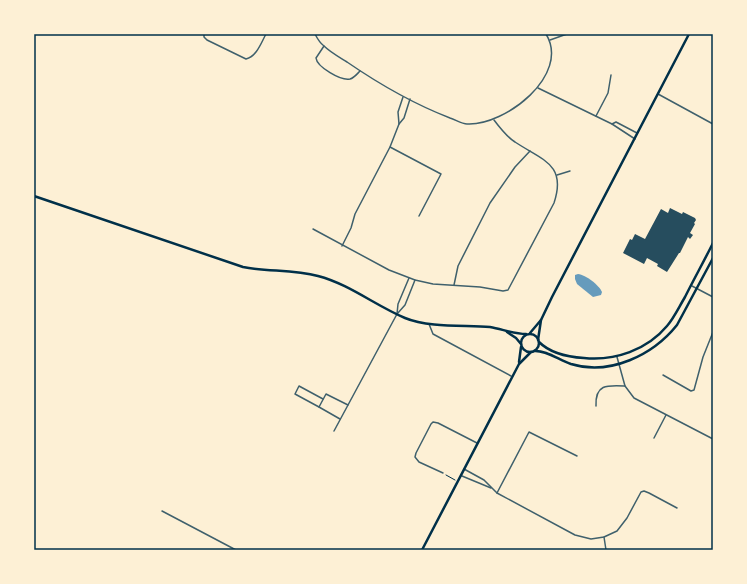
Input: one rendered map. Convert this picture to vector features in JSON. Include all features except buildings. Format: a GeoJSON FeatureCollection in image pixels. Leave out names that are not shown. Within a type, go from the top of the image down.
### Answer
{"type":"FeatureCollection","features":[{"type":"Feature","properties":{"kind":"main road"},"geometry":{"type":"LineString","coordinates":[[519,364],[522,338],[541,320],[689,34]]}},
{"type":"Feature","properties":{"kind":"main road"},"geometry":{"type":"LineString","coordinates":[[34,196],[242,267],[265,271],[291,271],[318,276],[338,283],[406,319],[429,324],[479,326],[534,335],[545,348],[573,357],[605,359],[617,357],[646,344],[666,328],[678,310],[713,243]]}},
{"type":"Feature","properties":{"kind":"main road"},"geometry":{"type":"LineString","coordinates":[[504,331],[516,338],[525,351],[542,352],[580,366],[598,367],[618,364],[631,360],[650,350],[671,332],[684,314],[713,258]]}},
{"type":"Feature","properties":{"kind":"main road"},"geometry":{"type":"LineString","coordinates":[[422,550],[512,376],[523,358],[538,347],[541,320]]}},
{"type":"Feature","properties":{"kind":"street"},"geometry":{"type":"LineString","coordinates":[[204,34],[204,37],[207,40],[246,59],[251,58],[255,54],[266,34]]}},
{"type":"Feature","properties":{"kind":"street"},"geometry":{"type":"LineString","coordinates":[[315,34],[324,46],[360,71],[432,111],[465,124],[477,124],[494,120],[519,105],[538,88],[550,63],[550,40],[546,34]]}},
{"type":"Feature","properties":{"kind":"street"},"geometry":{"type":"LineString","coordinates":[[550,40],[568,34]]}},
{"type":"Feature","properties":{"kind":"street"},"geometry":{"type":"LineString","coordinates":[[324,46],[316,58],[319,65],[328,72],[346,79],[351,79],[360,71]]}},
{"type":"Feature","properties":{"kind":"street"},"geometry":{"type":"LineString","coordinates":[[596,116],[608,93],[611,76]]}},
{"type":"Feature","properties":{"kind":"street"},"geometry":{"type":"LineString","coordinates":[[538,88],[612,124],[635,139]]}},
{"type":"Feature","properties":{"kind":"street"},"geometry":{"type":"LineString","coordinates":[[658,94],[713,124]]}},
{"type":"Feature","properties":{"kind":"street"},"geometry":{"type":"LineString","coordinates":[[399,124],[398,112],[403,96]]}},
{"type":"Feature","properties":{"kind":"street"},"geometry":{"type":"LineString","coordinates":[[342,246],[351,228],[355,214],[390,147],[399,124],[404,118],[410,99]]}},
{"type":"Feature","properties":{"kind":"street"},"geometry":{"type":"LineString","coordinates":[[313,229],[389,270],[415,280],[433,284],[480,287],[503,291],[508,290],[554,203],[557,187],[556,175],[553,167],[514,142],[494,120]]}},
{"type":"Feature","properties":{"kind":"street"},"geometry":{"type":"LineString","coordinates":[[612,124],[616,122],[638,133]]}},
{"type":"Feature","properties":{"kind":"street"},"geometry":{"type":"LineString","coordinates":[[390,147],[441,174],[419,216]]}},
{"type":"Feature","properties":{"kind":"street"},"geometry":{"type":"LineString","coordinates":[[454,286],[458,266],[490,202],[515,167],[530,151]]}},
{"type":"Feature","properties":{"kind":"street"},"geometry":{"type":"LineString","coordinates":[[556,175],[570,171]]}},
{"type":"Feature","properties":{"kind":"street"},"geometry":{"type":"LineString","coordinates":[[397,314],[398,304],[409,278]]}},
{"type":"Feature","properties":{"kind":"street"},"geometry":{"type":"LineString","coordinates":[[334,431],[397,314],[405,305],[415,280]]}},
{"type":"Feature","properties":{"kind":"street"},"geometry":{"type":"LineString","coordinates":[[691,286],[713,297]]}},
{"type":"Feature","properties":{"kind":"street"},"geometry":{"type":"LineString","coordinates":[[429,324],[433,334],[512,376]]}},
{"type":"Feature","properties":{"kind":"street"},"geometry":{"type":"LineString","coordinates":[[663,375],[691,391],[694,390],[703,357],[713,332]]}},
{"type":"Feature","properties":{"kind":"street"},"geometry":{"type":"LineString","coordinates":[[617,357],[625,386],[634,398],[713,439]]}},
{"type":"Feature","properties":{"kind":"street"},"geometry":{"type":"LineString","coordinates":[[323,399],[299,386],[295,394],[341,419]]}},
{"type":"Feature","properties":{"kind":"street"},"geometry":{"type":"LineString","coordinates":[[596,406],[596,400],[600,389],[605,386],[625,386]]}},
{"type":"Feature","properties":{"kind":"street"},"geometry":{"type":"LineString","coordinates":[[319,407],[326,394],[348,405]]}},
{"type":"Feature","properties":{"kind":"street"},"geometry":{"type":"LineString","coordinates":[[654,438],[666,415]]}},
{"type":"Feature","properties":{"kind":"street"},"geometry":{"type":"LineString","coordinates":[[443,473],[419,462],[415,457],[432,422],[438,423],[477,443]]}},
{"type":"Feature","properties":{"kind":"street"},"geometry":{"type":"LineString","coordinates":[[497,492],[529,432],[577,456]]}},
{"type":"Feature","properties":{"kind":"street"},"geometry":{"type":"LineString","coordinates":[[463,469],[484,480],[491,488]]}},
{"type":"Feature","properties":{"kind":"street"},"geometry":{"type":"LineString","coordinates":[[460,475],[491,488],[575,535],[591,539],[604,538],[620,528],[641,492],[644,491],[649,493],[677,508]]}},
{"type":"Feature","properties":{"kind":"street"},"geometry":{"type":"LineString","coordinates":[[162,511],[236,550]]}},
{"type":"Feature","properties":{"kind":"street"},"geometry":{"type":"LineString","coordinates":[[604,538],[606,550]]}},
{"type":"Feature","properties":{"kind":"path"},"geometry":{"type":"LineString","coordinates":[[443,473],[457,481]]}},
{"type":"Feature","properties":{"kind":"water"},"geometry":{"type":"Polygon","coordinates":[[[578,274],[585,276],[595,283],[602,292],[601,295],[593,297],[577,284],[575,275],[578,274]]]}}]}
